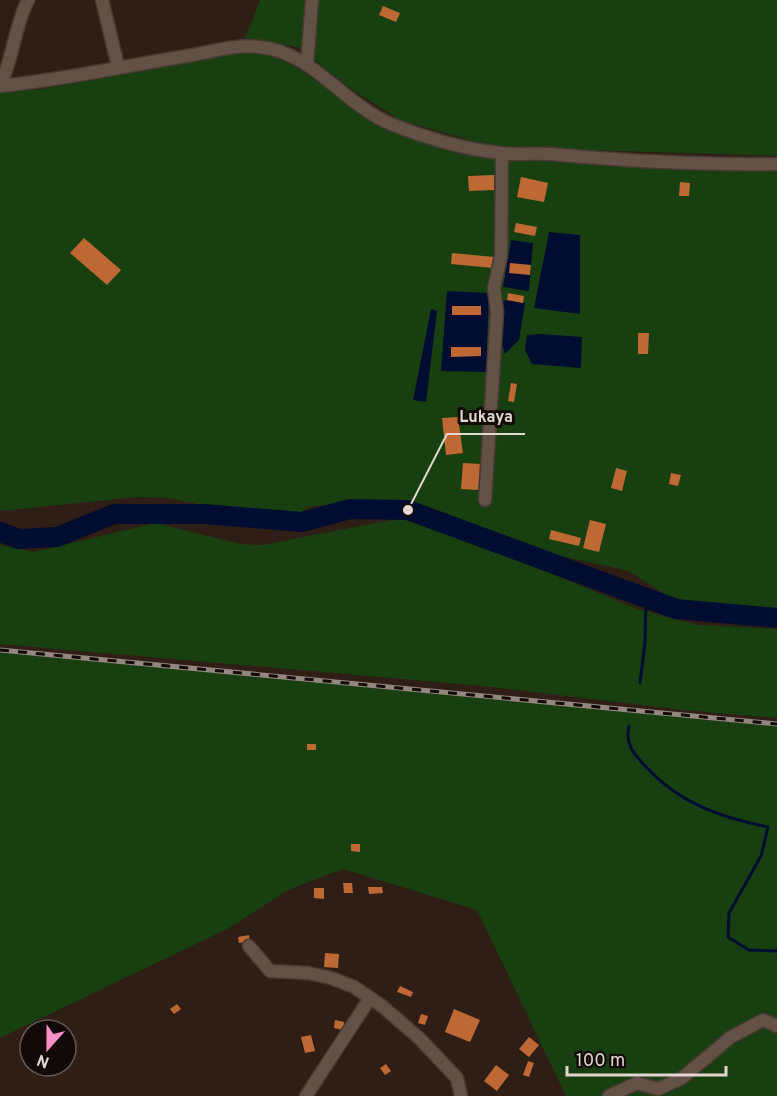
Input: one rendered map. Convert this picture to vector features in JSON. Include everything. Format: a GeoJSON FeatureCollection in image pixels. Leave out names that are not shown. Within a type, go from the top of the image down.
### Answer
{"type":"FeatureCollection","features":[{"type":"Feature","properties":{"kind":"street"},"geometry":{"type":"LineString","coordinates":[[0,85],[5,75],[16,25],[28,0]]}},
{"type":"Feature","properties":{"kind":"street"},"geometry":{"type":"LineString","coordinates":[[102,0],[118,66]]}},
{"type":"Feature","properties":{"kind":"street"},"geometry":{"type":"LineString","coordinates":[[307,65],[312,0]]}},
{"type":"Feature","properties":{"kind":"street"},"geometry":{"type":"LineString","coordinates":[[0,85],[53,81],[118,66],[257,46],[276,49],[307,65],[370,113],[389,123],[443,143],[502,154],[541,153],[675,164],[777,164]]}},
{"type":"Feature","properties":{"kind":"street"},"geometry":{"type":"LineString","coordinates":[[485,500],[496,312],[494,288],[501,256],[502,154]]}},
{"type":"Feature","properties":{"kind":"street"},"geometry":{"type":"LineString","coordinates":[[249,946],[270,972],[308,973],[331,978],[370,998],[419,1038],[457,1078],[461,1096]]}},
{"type":"Feature","properties":{"kind":"street"},"geometry":{"type":"LineString","coordinates":[[310,1094],[370,998]]}},
{"type":"Feature","properties":{"kind":"street"},"geometry":{"type":"LineString","coordinates":[[609,1096],[637,1083],[658,1089],[682,1078],[731,1037],[763,1020],[777,1026]]}},
{"type":"Feature","properties":{"kind":"green space"},"geometry":{"type":"Polygon","coordinates":[[[260,0],[777,0],[777,156],[494,147],[400,120],[351,89],[298,47],[245,39],[260,0]]]}},
{"type":"Feature","properties":{"kind":"green space"},"geometry":{"type":"Polygon","coordinates":[[[239,52],[278,55],[363,113],[412,139],[459,154],[777,170],[777,610],[678,603],[629,571],[556,555],[468,523],[381,502],[311,506],[295,516],[248,514],[168,498],[138,497],[0,511],[0,92],[42,89],[239,52]]]}},
{"type":"Feature","properties":{"kind":"green space"},"geometry":{"type":"Polygon","coordinates":[[[402,518],[465,538],[637,609],[698,625],[777,629],[777,718],[684,710],[483,686],[0,644],[0,545],[34,552],[155,523],[241,544],[262,545],[402,518]]]}},
{"type":"Feature","properties":{"kind":"green space"},"geometry":{"type":"Polygon","coordinates":[[[0,650],[777,724],[777,1096],[566,1096],[477,910],[343,869],[288,890],[229,928],[42,1018],[18,1018],[18,1029],[0,1038],[0,650]]]}},
{"type":"Feature","properties":{"kind":"water"},"geometry":{"type":"Polygon","coordinates":[[[549,232],[580,235],[580,314],[534,308],[549,232]]]}},
{"type":"Feature","properties":{"kind":"water"},"geometry":{"type":"Polygon","coordinates":[[[511,240],[533,243],[529,291],[503,287],[511,240]]]}},
{"type":"Feature","properties":{"kind":"water"},"geometry":{"type":"Polygon","coordinates":[[[447,291],[489,293],[486,372],[441,371],[447,291]]]}},
{"type":"Feature","properties":{"kind":"water"},"geometry":{"type":"Polygon","coordinates":[[[502,301],[525,303],[519,340],[505,354],[502,345],[502,301]]]}},
{"type":"Feature","properties":{"kind":"water"},"geometry":{"type":"Polygon","coordinates":[[[431,309],[437,311],[426,402],[413,400],[431,309]]]}},
{"type":"Feature","properties":{"kind":"water"},"geometry":{"type":"Polygon","coordinates":[[[527,335],[582,337],[581,368],[532,364],[525,350],[527,335]]]}},
{"type":"Feature","properties":{"kind":"building"},"geometry":{"type":"Polygon","coordinates":[[[383,6],[400,13],[396,22],[379,15],[383,6]]]}},
{"type":"Feature","properties":{"kind":"building"},"geometry":{"type":"Polygon","coordinates":[[[494,175],[494,190],[469,191],[468,176],[494,175]]]}},
{"type":"Feature","properties":{"kind":"building"},"geometry":{"type":"Polygon","coordinates":[[[521,177],[548,183],[544,202],[517,197],[521,177]]]}},
{"type":"Feature","properties":{"kind":"building"},"geometry":{"type":"Polygon","coordinates":[[[680,182],[690,183],[689,196],[679,196],[680,182]]]}},
{"type":"Feature","properties":{"kind":"building"},"geometry":{"type":"Polygon","coordinates":[[[516,223],[537,227],[535,236],[514,232],[516,223]]]}},
{"type":"Feature","properties":{"kind":"building"},"geometry":{"type":"Polygon","coordinates":[[[84,238],[121,270],[107,285],[70,253],[84,238]]]}},
{"type":"Feature","properties":{"kind":"building"},"geometry":{"type":"Polygon","coordinates":[[[452,253],[494,257],[493,268],[451,264],[452,253]]]}},
{"type":"Feature","properties":{"kind":"building"},"geometry":{"type":"Polygon","coordinates":[[[510,263],[531,265],[530,275],[509,273],[510,263]]]}},
{"type":"Feature","properties":{"kind":"building"},"geometry":{"type":"Polygon","coordinates":[[[508,293],[524,296],[523,303],[507,300],[508,293]]]}},
{"type":"Feature","properties":{"kind":"building"},"geometry":{"type":"Polygon","coordinates":[[[452,306],[481,306],[481,315],[452,315],[452,306]]]}},
{"type":"Feature","properties":{"kind":"building"},"geometry":{"type":"Polygon","coordinates":[[[638,333],[649,333],[648,354],[638,354],[638,333]]]}},
{"type":"Feature","properties":{"kind":"building"},"geometry":{"type":"Polygon","coordinates":[[[451,347],[481,347],[481,356],[451,357],[451,347]]]}},
{"type":"Feature","properties":{"kind":"building"},"geometry":{"type":"Polygon","coordinates":[[[511,383],[517,384],[514,402],[508,401],[511,383]]]}},
{"type":"Feature","properties":{"kind":"building"},"geometry":{"type":"Polygon","coordinates":[[[458,417],[463,453],[446,455],[442,418],[458,417]]]}},
{"type":"Feature","properties":{"kind":"building"},"geometry":{"type":"Polygon","coordinates":[[[463,463],[481,464],[478,490],[461,489],[463,463]]]}},
{"type":"Feature","properties":{"kind":"building"},"geometry":{"type":"Polygon","coordinates":[[[616,468],[627,471],[622,491],[611,488],[616,468]]]}},
{"type":"Feature","properties":{"kind":"building"},"geometry":{"type":"Polygon","coordinates":[[[671,473],[681,475],[678,486],[669,484],[671,473]]]}},
{"type":"Feature","properties":{"kind":"building"},"geometry":{"type":"Polygon","coordinates":[[[590,520],[606,524],[599,552],[583,548],[590,520]]]}},
{"type":"Feature","properties":{"kind":"building"},"geometry":{"type":"Polygon","coordinates":[[[551,530],[581,538],[579,546],[549,539],[551,530]]]}},
{"type":"Feature","properties":{"kind":"building"},"geometry":{"type":"Polygon","coordinates":[[[307,744],[316,744],[316,750],[307,750],[307,744]]]}},
{"type":"Feature","properties":{"kind":"building"},"geometry":{"type":"Polygon","coordinates":[[[351,844],[360,844],[360,852],[351,851],[351,844]]]}},
{"type":"Feature","properties":{"kind":"building"},"geometry":{"type":"Polygon","coordinates":[[[343,883],[352,883],[353,893],[344,893],[343,883]]]}},
{"type":"Feature","properties":{"kind":"building"},"geometry":{"type":"Polygon","coordinates":[[[368,887],[382,887],[383,893],[369,894],[368,887]]]}},
{"type":"Feature","properties":{"kind":"building"},"geometry":{"type":"Polygon","coordinates":[[[314,888],[324,888],[324,899],[314,898],[314,888]]]}},
{"type":"Feature","properties":{"kind":"building"},"geometry":{"type":"Polygon","coordinates":[[[249,935],[250,941],[239,943],[238,937],[249,935]]]}},
{"type":"Feature","properties":{"kind":"building"},"geometry":{"type":"Polygon","coordinates":[[[325,953],[339,954],[338,968],[324,967],[325,953]]]}},
{"type":"Feature","properties":{"kind":"building"},"geometry":{"type":"Polygon","coordinates":[[[400,986],[413,992],[411,997],[397,992],[400,986]]]}},
{"type":"Feature","properties":{"kind":"building"},"geometry":{"type":"Polygon","coordinates":[[[177,1004],[181,1009],[174,1014],[170,1009],[177,1004]]]}},
{"type":"Feature","properties":{"kind":"building"},"geometry":{"type":"Polygon","coordinates":[[[454,1009],[480,1020],[470,1042],[445,1032],[454,1009]]]}},
{"type":"Feature","properties":{"kind":"building"},"geometry":{"type":"Polygon","coordinates":[[[421,1014],[428,1016],[425,1025],[418,1023],[421,1014]]]}},
{"type":"Feature","properties":{"kind":"building"},"geometry":{"type":"Polygon","coordinates":[[[335,1020],[344,1022],[343,1030],[334,1028],[335,1020]]]}},
{"type":"Feature","properties":{"kind":"building"},"geometry":{"type":"Polygon","coordinates":[[[311,1035],[315,1051],[305,1053],[301,1037],[311,1035]]]}},
{"type":"Feature","properties":{"kind":"building"},"geometry":{"type":"Polygon","coordinates":[[[529,1037],[539,1045],[529,1057],[519,1049],[529,1037]]]}},
{"type":"Feature","properties":{"kind":"building"},"geometry":{"type":"Polygon","coordinates":[[[528,1061],[534,1063],[529,1077],[523,1075],[528,1061]]]}},
{"type":"Feature","properties":{"kind":"building"},"geometry":{"type":"Polygon","coordinates":[[[386,1064],[391,1071],[385,1075],[380,1068],[386,1064]]]}},
{"type":"Feature","properties":{"kind":"building"},"geometry":{"type":"Polygon","coordinates":[[[496,1065],[509,1075],[497,1091],[484,1081],[496,1065]]]}},
{"type":"Feature","properties":{"kind":"waterway"},"geometry":{"type":"LineString","coordinates":[[0,532],[19,539],[57,537],[114,514],[204,514],[302,522],[350,509],[408,510],[676,609],[777,618]]}},
{"type":"Feature","properties":{"kind":"waterway"},"geometry":{"type":"LineString","coordinates":[[640,683],[645,643],[646,598]]}},
{"type":"Feature","properties":{"kind":"waterway"},"geometry":{"type":"LineString","coordinates":[[629,726],[628,738],[634,752],[645,766],[672,790],[701,807],[768,827],[761,856],[729,913],[728,937],[749,950],[777,951]]}},
{"type":"Feature","properties":{"kind":"railway"},"geometry":{"type":"LineString","coordinates":[[0,650],[777,724]]}},
{"type":"Feature","properties":{"kind":"place","name":"Lukaya"},"geometry":{"type":"Point","coordinates":[408,510]}}]}
